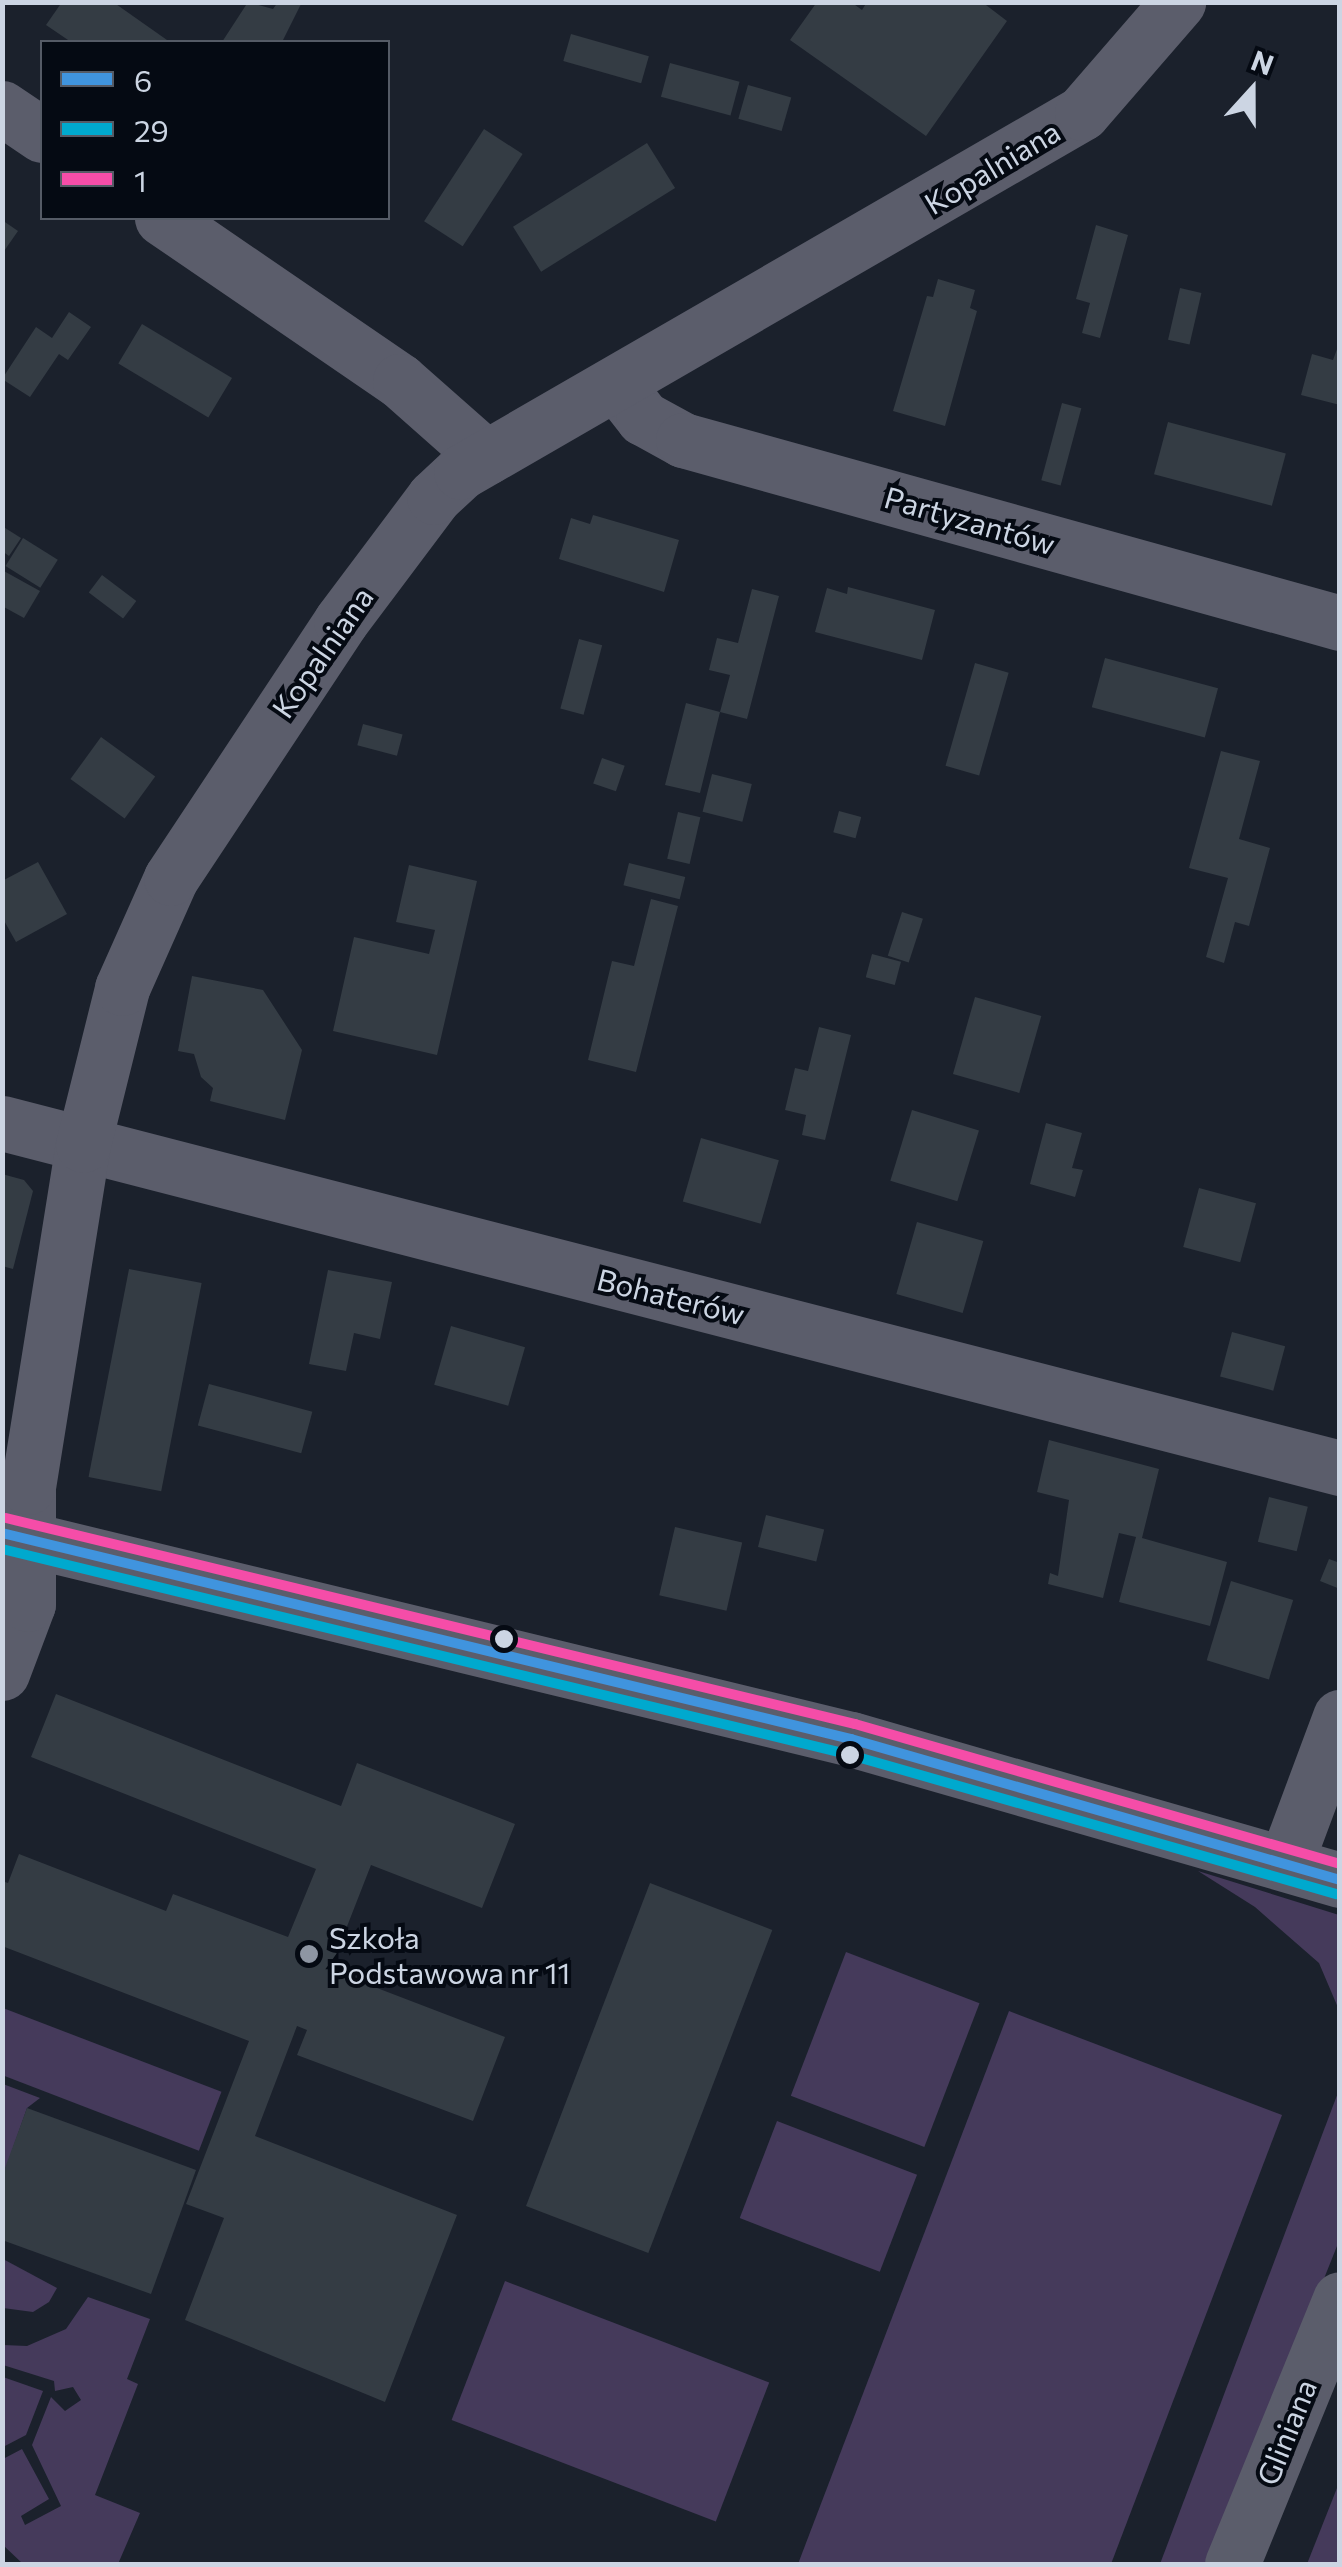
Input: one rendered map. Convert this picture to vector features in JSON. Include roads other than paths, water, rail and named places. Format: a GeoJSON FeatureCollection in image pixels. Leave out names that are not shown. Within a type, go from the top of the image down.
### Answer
{"type":"FeatureCollection","features":[{"type":"Feature","properties":{"kind":"street","name":"Kopalniana"},"geometry":{"type":"LineString","coordinates":[[2,1673],[28,1604],[15,1536],[28,1488],[84,1145],[122,988],[171,878],[387,559],[434,497],[486,457],[618,386],[1082,113],[1178,2]]}},
{"type":"Feature","properties":{"kind":"street"},"geometry":{"type":"LineString","coordinates":[[2,108],[40,134]]}},
{"type":"Feature","properties":{"kind":"street"},"geometry":{"type":"LineString","coordinates":[[165,220],[400,381],[486,457]]}},
{"type":"Feature","properties":{"kind":"street","name":"Partyzantów"},"geometry":{"type":"LineString","coordinates":[[618,386],[643,418],[683,440],[1340,622]]}},
{"type":"Feature","properties":{"kind":"street","name":"Bohaterów"},"geometry":{"type":"LineString","coordinates":[[2,1123],[1340,1468]]}},
{"type":"Feature","properties":{"kind":"street"},"geometry":{"type":"LineString","coordinates":[[15,1536],[851,1739],[1340,1880]]}},
{"type":"Feature","properties":{"kind":"street"},"geometry":{"type":"LineString","coordinates":[[1286,1862],[1340,1718]]}},
{"type":"Feature","properties":{"kind":"street","name":"Gliniana"},"geometry":{"type":"LineString","coordinates":[[1232,2564],[1340,2299]]}},
{"type":"Feature","properties":{"kind":"place","name":"Szkoła Podstawowa nr 11"},"geometry":{"type":"Point","coordinates":[309,1954]}}]}
